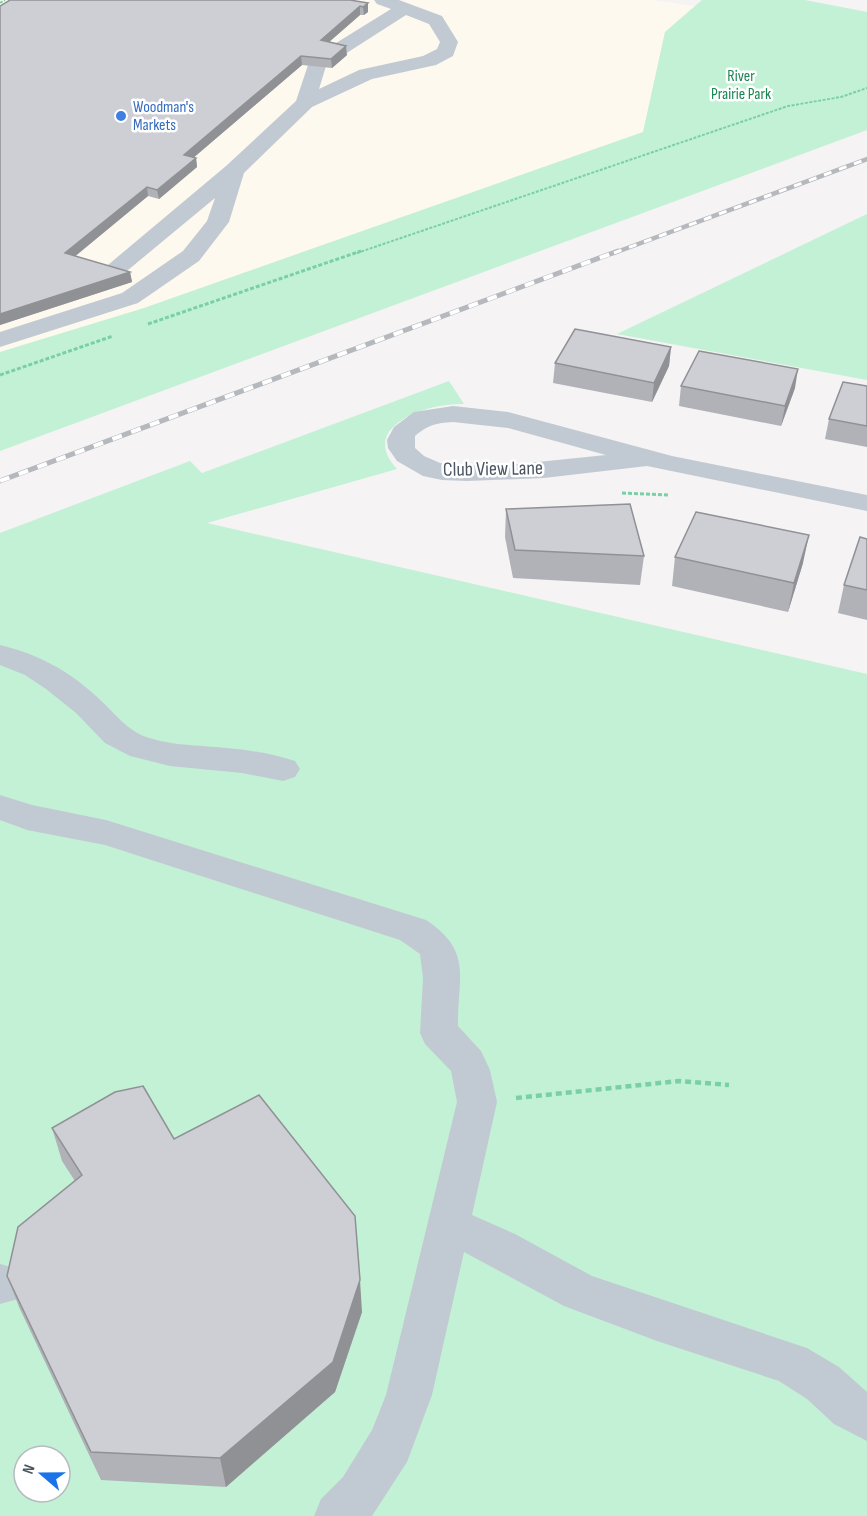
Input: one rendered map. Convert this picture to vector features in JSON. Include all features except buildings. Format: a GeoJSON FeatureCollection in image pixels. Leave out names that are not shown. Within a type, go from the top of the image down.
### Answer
{"type":"FeatureCollection","features":[{"type":"Feature","properties":{"kind":"street"},"geometry":{"type":"LineString","coordinates":[[108,275],[234,171],[305,103],[366,74],[429,61],[446,52],[449,42],[436,21],[383,0]]}},
{"type":"Feature","properties":{"kind":"street"},"geometry":{"type":"LineString","coordinates":[[335,52],[405,8]]}},
{"type":"Feature","properties":{"kind":"street"},"geometry":{"type":"LineString","coordinates":[[305,103],[316,66]]}},
{"type":"Feature","properties":{"kind":"street"},"geometry":{"type":"LineString","coordinates":[[0,340],[130,298],[191,256],[218,222],[234,171]]}},
{"type":"Feature","properties":{"kind":"street","name":"Club View Lane"},"geometry":{"type":"LineString","coordinates":[[645,458],[489,473],[438,472],[423,468],[410,460],[402,450],[401,438],[408,427],[424,417],[446,413],[464,414],[510,421],[645,458],[867,503]]}},
{"type":"Feature","properties":{"kind":"street"},"geometry":{"type":"LineString","coordinates":[[0,656],[28,664],[59,682],[128,742],[176,756],[242,761],[283,769]]}},
{"type":"Feature","properties":{"kind":"street"},"geometry":{"type":"LineString","coordinates":[[0,807],[27,817],[106,833],[413,930],[435,946],[442,970],[437,1013],[439,1033],[460,1050],[473,1072],[477,1102],[409,1395],[390,1444],[360,1494],[338,1516]]}},
{"type":"Feature","properties":{"kind":"street"},"geometry":{"type":"LineString","coordinates":[[450,1225],[500,1248],[579,1292],[791,1364],[823,1383],[850,1408],[867,1418]]}},
{"type":"Feature","properties":{"kind":"path"},"geometry":{"type":"LineString","coordinates":[[0,3],[5,0]]}},
{"type":"Feature","properties":{"kind":"path"},"geometry":{"type":"LineString","coordinates":[[146,325],[788,106],[841,97],[867,88]]}},
{"type":"Feature","properties":{"kind":"path"},"geometry":{"type":"LineString","coordinates":[[0,375],[124,333]]}},
{"type":"Feature","properties":{"kind":"path"},"geometry":{"type":"LineString","coordinates":[[613,493],[678,495]]}},
{"type":"Feature","properties":{"kind":"path"},"geometry":{"type":"LineString","coordinates":[[477,1102],[679,1081],[729,1085]]}},
{"type":"Feature","properties":{"kind":"shaded area"},"geometry":{"type":"Polygon","coordinates":[[[0,0],[652,0],[695,6],[665,32],[643,132],[144,308],[0,352],[0,0]]]}},
{"type":"Feature","properties":{"kind":"green space","name":"River Prairie Park"},"geometry":{"type":"Polygon","coordinates":[[[702,0],[805,0],[867,12],[867,130],[0,451],[0,352],[144,308],[643,132],[665,32],[702,0]]]}},
{"type":"Feature","properties":{"kind":"green space"},"geometry":{"type":"Polygon","coordinates":[[[867,214],[867,380],[617,334],[867,214]]]}},
{"type":"Feature","properties":{"kind":"green space"},"geometry":{"type":"Polygon","coordinates":[[[449,381],[464,404],[450,404],[417,412],[403,419],[391,429],[386,440],[387,453],[397,469],[207,523],[867,674],[867,1516],[0,1516],[0,533],[190,461],[202,473],[449,381]]]}},
{"type":"Feature","properties":{"kind":"railway"},"geometry":{"type":"LineString","coordinates":[[614,253],[867,159]]}},
{"type":"Feature","properties":{"kind":"railway"},"geometry":{"type":"LineString","coordinates":[[0,481],[618,251]]}},
{"type":"Feature","properties":{"kind":"place","name":"Woodman's Markets"},"geometry":{"type":"Point","coordinates":[121,116]}}]}
